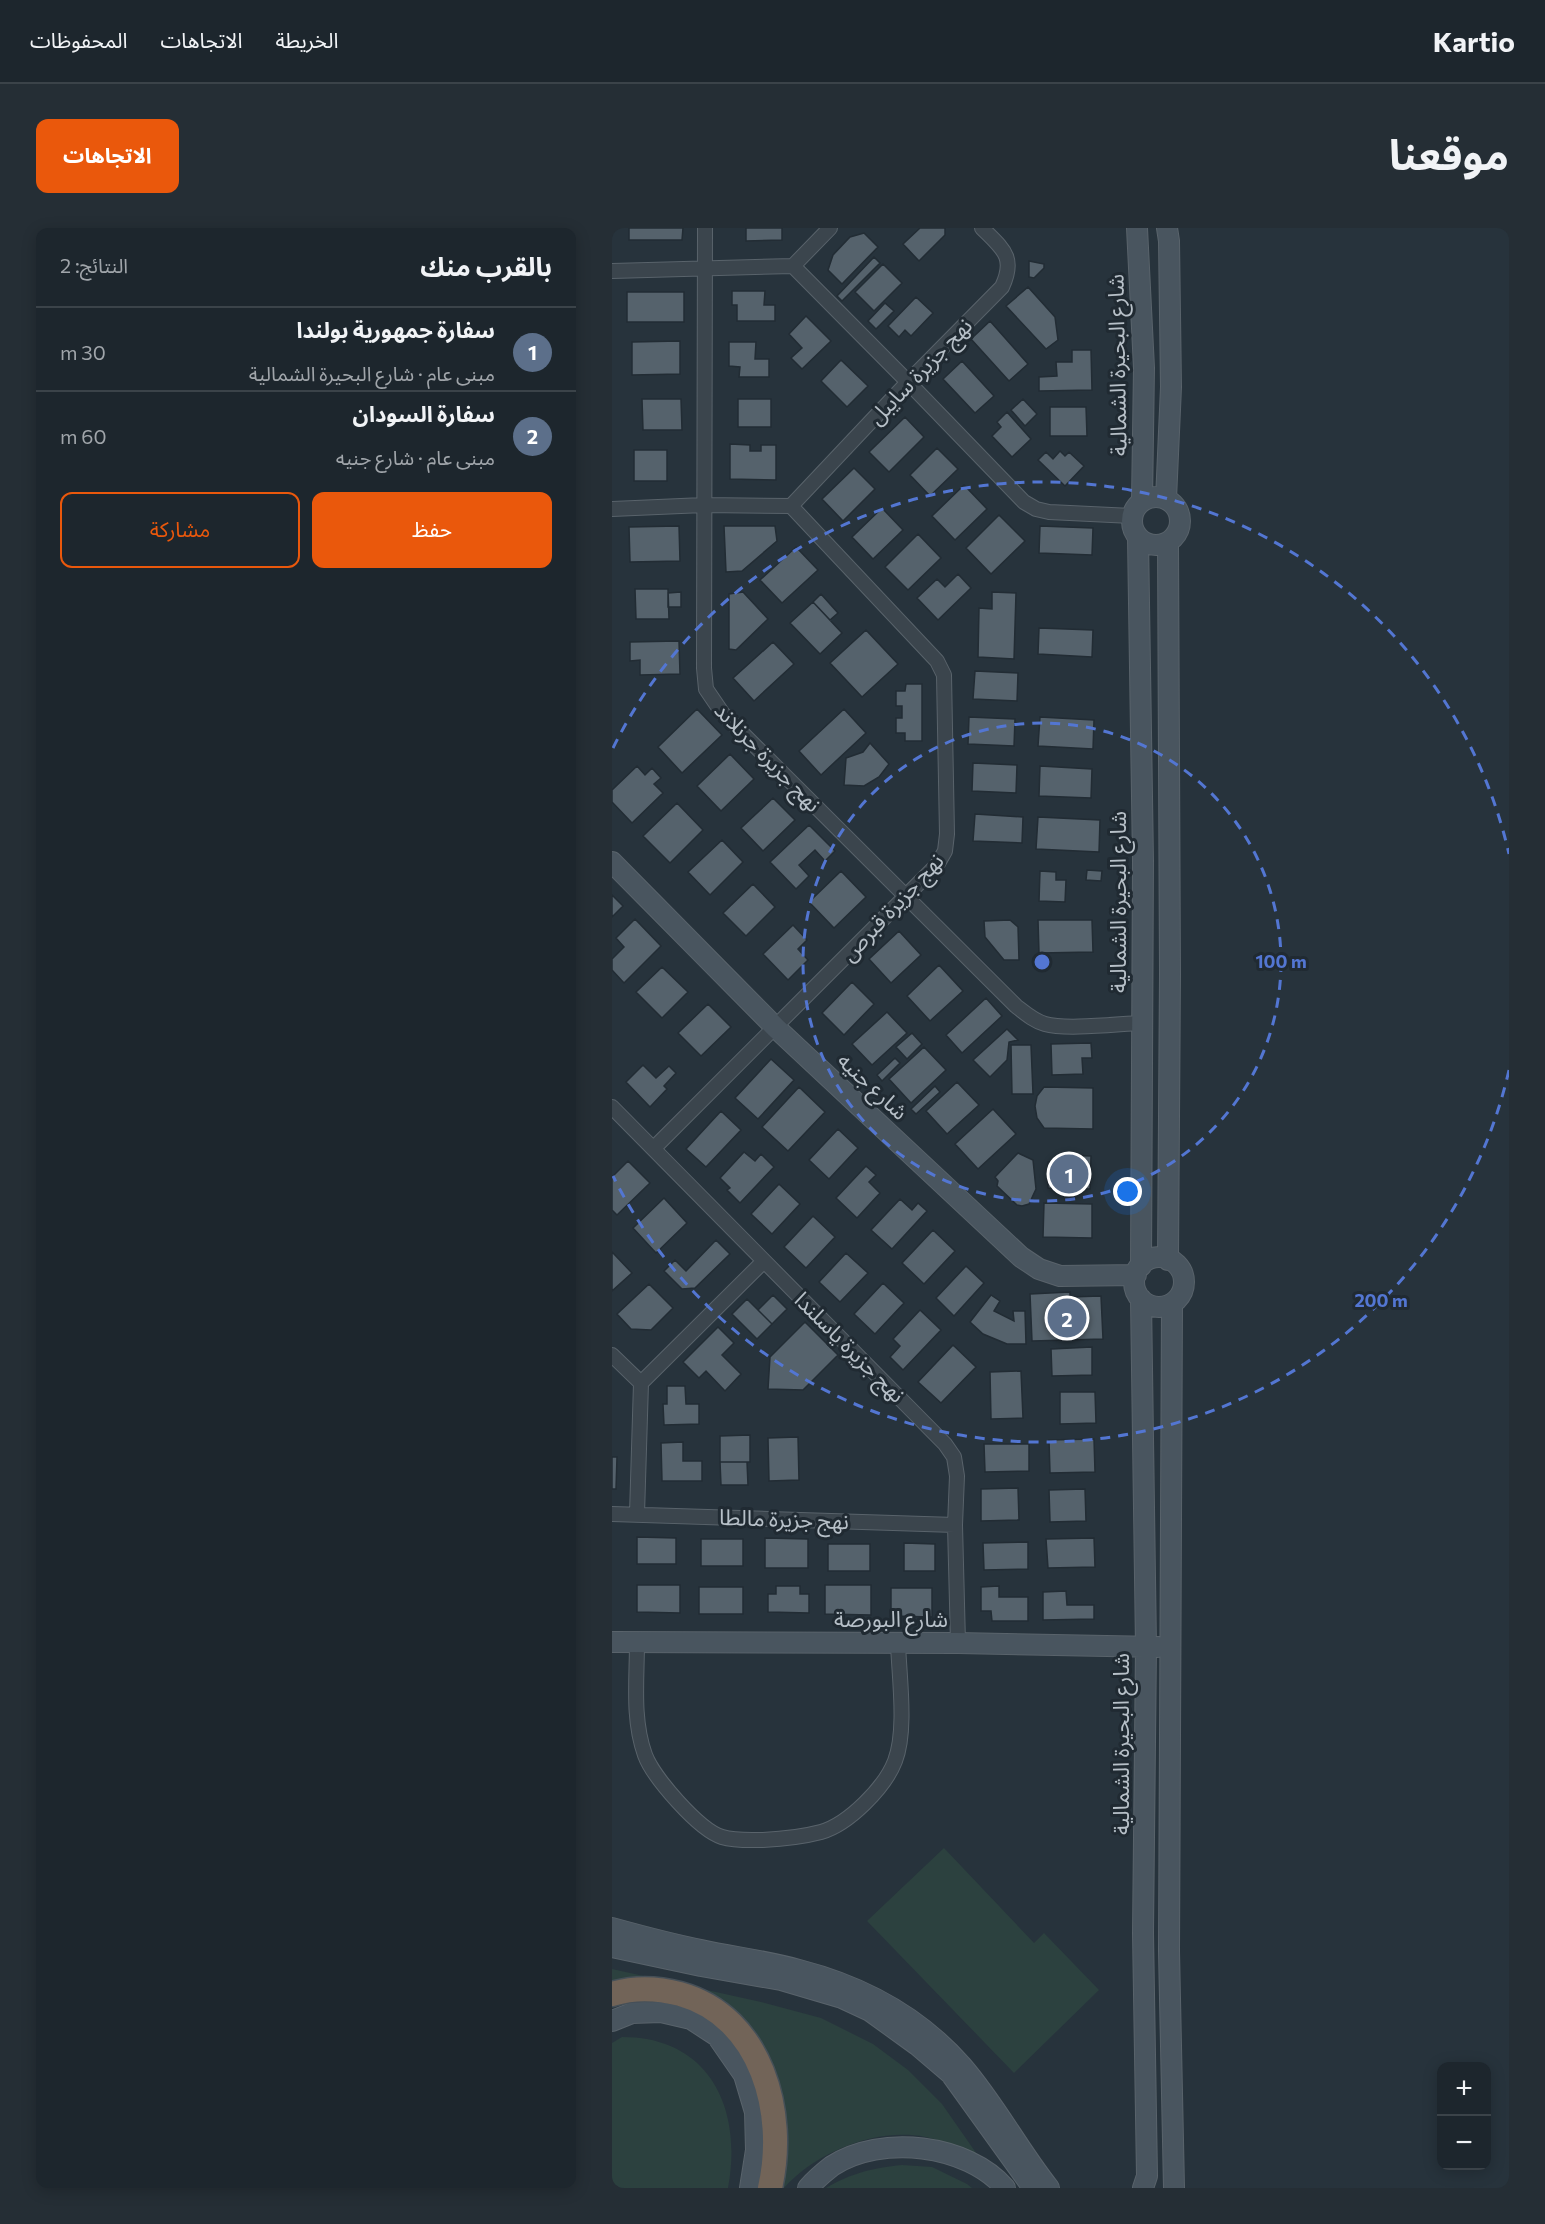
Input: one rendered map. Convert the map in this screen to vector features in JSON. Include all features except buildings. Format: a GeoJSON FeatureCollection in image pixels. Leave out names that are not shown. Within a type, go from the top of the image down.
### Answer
{"type":"FeatureCollection","features":[{"type":"Feature","properties":{"kind":"highway"},"geometry":{"type":"LineString","coordinates":[[612,1994],[643,1988],[668,1991],[694,1998],[716,2010],[726,2031],[758,2063],[770,2090],[776,2122],[776,2156],[770,2188]]}},
{"type":"Feature","properties":{"kind":"main road","name":"شارع البحيرة الشمالية"},"geometry":{"type":"LineString","coordinates":[[1137,228],[1144,368],[1137,509]]}},
{"type":"Feature","properties":{"kind":"main road"},"geometry":{"type":"LineString","coordinates":[[1166,499],[1171,387],[1167,228]]}},
{"type":"Feature","properties":{"kind":"main road"},"geometry":{"type":"LineString","coordinates":[[1154,497],[1166,499],[1176,507],[1180,520],[1177,533],[1168,542],[1153,546],[1138,538],[1134,532],[1137,509],[1154,497]]}},
{"type":"Feature","properties":{"kind":"main road","name":"شارع البحيرة الشمالية"},"geometry":{"type":"LineString","coordinates":[[1138,538],[1142,737],[1138,1270]]}},
{"type":"Feature","properties":{"kind":"main road"},"geometry":{"type":"LineString","coordinates":[[1168,542],[1170,974],[1168,1260]]}},
{"type":"Feature","properties":{"kind":"main road","name":"شارع جنيه"},"geometry":{"type":"LineString","coordinates":[[612,862],[776,1028],[1021,1257],[1039,1269],[1060,1276],[1138,1270]]}},
{"type":"Feature","properties":{"kind":"main road"},"geometry":{"type":"LineString","coordinates":[[1153,1258],[1168,1260],[1179,1268],[1184,1285],[1181,1294],[1172,1304],[1155,1307],[1141,1299],[1135,1287],[1138,1270],[1153,1258]]}},
{"type":"Feature","properties":{"kind":"main road","name":"شارع البحيرة الشمالية"},"geometry":{"type":"LineString","coordinates":[[1141,1299],[1146,1647],[1143,1933],[1147,2176],[1143,2188]]}},
{"type":"Feature","properties":{"kind":"main road"},"geometry":{"type":"LineString","coordinates":[[1172,1304],[1169,1951],[1174,2188]]}},
{"type":"Feature","properties":{"kind":"main road","name":"شارع البورصة"},"geometry":{"type":"LineString","coordinates":[[612,1642],[958,1643],[1169,1647]]}},
{"type":"Feature","properties":{"kind":"main road"},"geometry":{"type":"LineString","coordinates":[[612,1928],[699,1950],[799,1969],[847,1985],[901,2012],[931,2035],[961,2064],[991,2102],[1049,2188]]}},
{"type":"Feature","properties":{"kind":"main road"},"geometry":{"type":"LineString","coordinates":[[612,1947],[781,1980],[842,1998],[870,2012],[917,2045],[951,2074],[1033,2188]]}},
{"type":"Feature","properties":{"kind":"main road"},"geometry":{"type":"LineString","coordinates":[[612,2021],[632,2013],[662,2012],[726,2031],[744,2075],[755,2112],[756,2150],[750,2188]]}},
{"type":"Feature","properties":{"kind":"main road"},"geometry":{"type":"LineString","coordinates":[[808,2188],[834,2165],[852,2157],[890,2148],[937,2150],[968,2160],[1005,2188]]}},
{"type":"Feature","properties":{"kind":"street","name":"نهج جزيرة جرنلاند"},"geometry":{"type":"LineString","coordinates":[[705,228],[704,668],[706,689],[723,714],[1016,1006],[1030,1017],[1044,1024],[1063,1026],[1141,1023]]}},
{"type":"Feature","properties":{"kind":"street"},"geometry":{"type":"LineString","coordinates":[[612,271],[792,266],[830,228]]}},
{"type":"Feature","properties":{"kind":"street","name":"نهج جزيرة سايبل"},"geometry":{"type":"LineString","coordinates":[[791,506],[1002,287],[1008,274],[1009,263],[1004,249],[982,228]]}},
{"type":"Feature","properties":{"kind":"street"},"geometry":{"type":"LineString","coordinates":[[792,266],[1024,502],[1036,509],[1049,512],[1137,509]]}},
{"type":"Feature","properties":{"kind":"street"},"geometry":{"type":"LineString","coordinates":[[612,509],[791,506]]}},
{"type":"Feature","properties":{"kind":"street","name":"نهج جزيرة قبرص"},"geometry":{"type":"LineString","coordinates":[[654,1148],[937,865],[945,851],[944,675],[937,661],[791,506]]}},
{"type":"Feature","properties":{"kind":"street","name":"نهج جزيرة ياسلندا"},"geometry":{"type":"LineString","coordinates":[[612,1107],[945,1444],[954,1457],[957,1476],[955,1525],[958,1643]]}},
{"type":"Feature","properties":{"kind":"street"},"geometry":{"type":"LineString","coordinates":[[637,1514],[641,1383],[764,1261]]}},
{"type":"Feature","properties":{"kind":"street"},"geometry":{"type":"LineString","coordinates":[[612,1355],[641,1383]]}},
{"type":"Feature","properties":{"kind":"street","name":"نهج جزيرة مالطا"},"geometry":{"type":"LineString","coordinates":[[612,1514],[955,1525]]}},
{"type":"Feature","properties":{"kind":"street"},"geometry":{"type":"LineString","coordinates":[[637,1642],[636,1706],[639,1728],[645,1755],[656,1777],[702,1825],[720,1837],[743,1840],[785,1839],[823,1832],[853,1813],[884,1781],[895,1761],[901,1738],[898,1643]]}},
{"type":"Feature","properties":{"kind":"green space"},"geometry":{"type":"Polygon","coordinates":[[[944,1848],[1034,1943],[1044,1933],[1099,1990],[1014,2073],[867,1921],[944,1848]]]}},
{"type":"Feature","properties":{"kind":"green space"},"geometry":{"type":"Polygon","coordinates":[[[612,1969],[761,2002],[821,2018],[873,2044],[908,2070],[942,2104],[988,2170],[945,2143],[925,2137],[903,2135],[858,2142],[837,2150],[817,2161],[784,2188],[773,2188],[721,2014],[612,1988],[612,1969]]]}},
{"type":"Feature","properties":{"kind":"green space"},"geometry":{"type":"Polygon","coordinates":[[[622,2037],[652,2040],[678,2049],[698,2064],[714,2083],[724,2106],[730,2131],[731,2159],[728,2188],[616,2188],[612,2185],[612,2043],[622,2037]]]}},
{"type":"Feature","properties":{"kind":"green space"},"geometry":{"type":"Polygon","coordinates":[[[902,2165],[932,2167],[972,2188],[826,2188],[862,2172],[902,2165]]]}},
{"type":"Feature","properties":{"kind":"place","name":"سفارة جمهورية بولندا"},"geometry":{"type":"Point","coordinates":[1069,1174]}},
{"type":"Feature","properties":{"kind":"place","name":"سفارة السودان"},"geometry":{"type":"Point","coordinates":[1067,1318]}}]}
